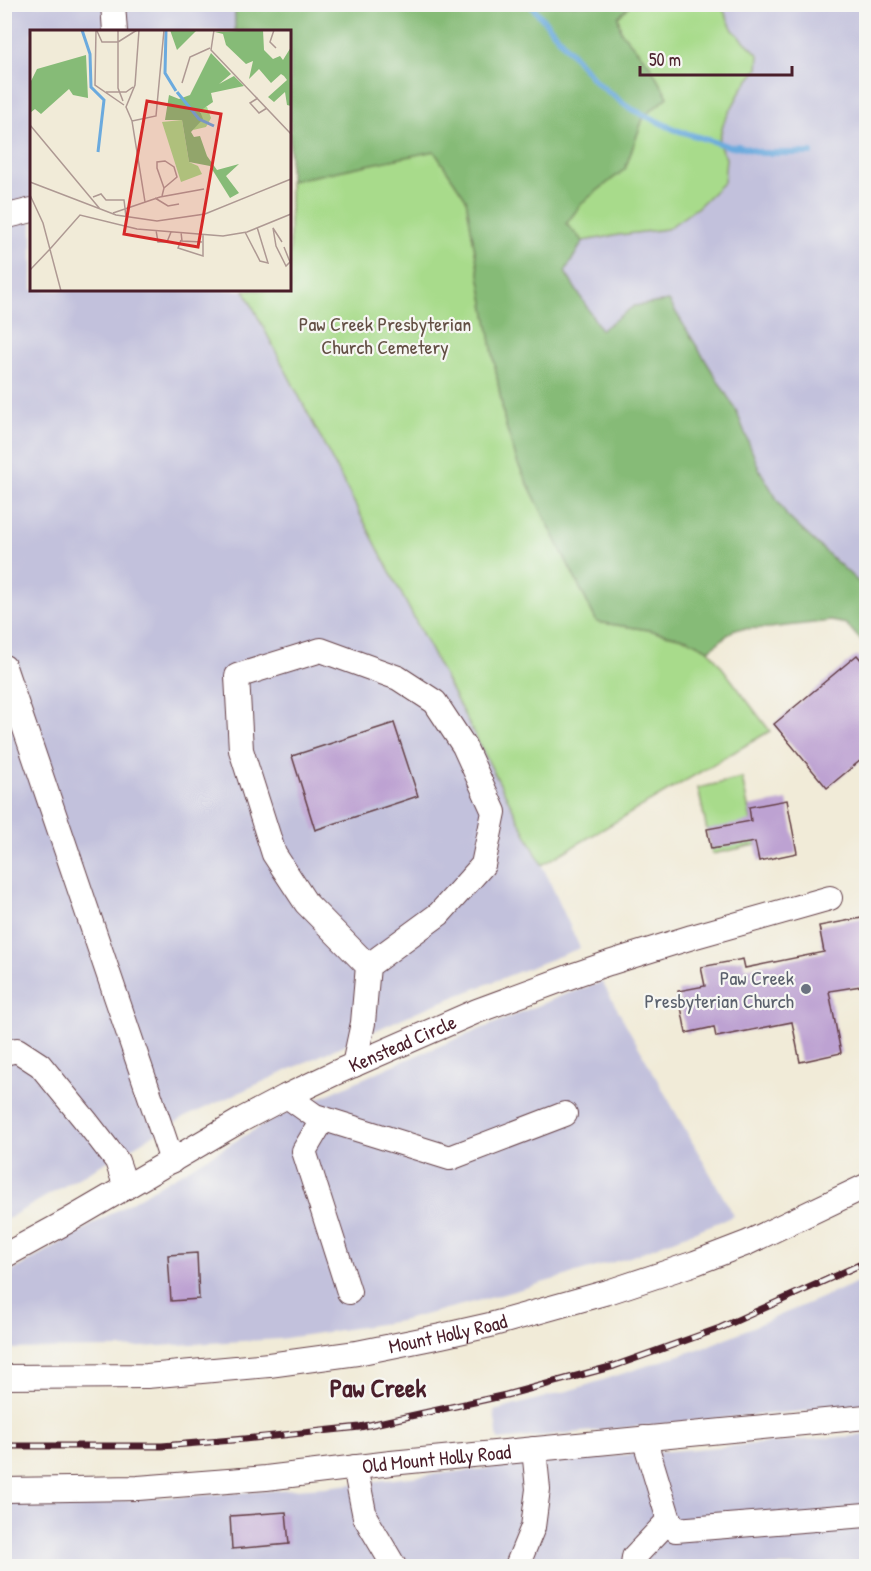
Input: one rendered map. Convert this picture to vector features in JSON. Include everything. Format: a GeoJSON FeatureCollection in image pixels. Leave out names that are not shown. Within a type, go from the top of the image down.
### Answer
{"type":"FeatureCollection","features":[{"type":"Feature","properties":{"kind":"street"},"geometry":{"type":"LineString","coordinates":[[113,4],[115,30]]}},
{"type":"Feature","properties":{"kind":"street"},"geometry":{"type":"LineString","coordinates":[[4,217],[30,210]]}},
{"type":"Feature","properties":{"kind":"street"},"geometry":{"type":"LineString","coordinates":[[354,1065],[363,1023],[368,966],[439,914],[483,865],[494,812],[464,746],[435,702],[398,678],[321,650],[237,676],[241,750],[274,854],[306,903],[368,966]]}},
{"type":"Feature","properties":{"kind":"street"},"geometry":{"type":"LineString","coordinates":[[4,667],[172,1161]]}},
{"type":"Feature","properties":{"kind":"street","name":"Kenstead Circle"},"geometry":{"type":"LineString","coordinates":[[4,1256],[286,1096],[477,1011],[577,974],[692,937],[830,898]]}},
{"type":"Feature","properties":{"kind":"street"},"geometry":{"type":"LineString","coordinates":[[4,1053],[17,1050],[40,1065],[117,1161],[126,1187]]}},
{"type":"Feature","properties":{"kind":"street"},"geometry":{"type":"LineString","coordinates":[[286,1096],[315,1116],[450,1158],[565,1114]]}},
{"type":"Feature","properties":{"kind":"street"},"geometry":{"type":"LineString","coordinates":[[323,1119],[304,1151],[349,1292]]}},
{"type":"Feature","properties":{"kind":"street","name":"Mount Holly Road"},"geometry":{"type":"LineString","coordinates":[[4,1377],[147,1376],[269,1365],[357,1353],[461,1332],[608,1292],[695,1263],[747,1243],[867,1186]]}},
{"type":"Feature","properties":{"kind":"street","name":"Old Mount Holly Road"},"geometry":{"type":"LineString","coordinates":[[4,1490],[138,1488],[267,1478],[355,1467],[867,1417]]}},
{"type":"Feature","properties":{"kind":"street"},"geometry":{"type":"LineString","coordinates":[[644,1438],[672,1525]]}},
{"type":"Feature","properties":{"kind":"street"},"geometry":{"type":"LineString","coordinates":[[517,1566],[532,1527],[538,1489],[534,1449]]}},
{"type":"Feature","properties":{"kind":"street"},"geometry":{"type":"LineString","coordinates":[[355,1467],[365,1517],[394,1566]]}},
{"type":"Feature","properties":{"kind":"street"},"geometry":{"type":"LineString","coordinates":[[633,1566],[634,1557],[672,1525],[867,1515]]}},
{"type":"Feature","properties":{"kind":"shaded area"},"geometry":{"type":"Polygon","coordinates":[[[297,4],[866,5],[866,600],[643,397],[482,140],[291,181],[291,30],[251,30],[297,4]]]}},
{"type":"Feature","properties":{"kind":"shaded area"},"geometry":{"type":"Polygon","coordinates":[[[5,5],[235,5],[235,30],[30,30],[30,291],[245,291],[542,865],[580,948],[418,1011],[183,1118],[5,1220],[5,5]]]}},
{"type":"Feature","properties":{"kind":"shaded area"},"geometry":{"type":"Polygon","coordinates":[[[602,982],[734,1216],[627,1258],[400,1321],[279,1339],[124,1348],[5,1349],[4,1276],[277,1117],[391,1066],[566,994],[602,982]]]}},
{"type":"Feature","properties":{"kind":"shaded area"},"geometry":{"type":"Polygon","coordinates":[[[866,1279],[866,1405],[498,1440],[494,1411],[575,1389],[705,1347],[866,1279]]]}},
{"type":"Feature","properties":{"kind":"shaded area"},"geometry":{"type":"Polygon","coordinates":[[[866,1435],[866,1566],[5,1566],[5,1502],[95,1502],[325,1487],[551,1461],[866,1435]]]}},
{"type":"Feature","properties":{"kind":"green space"},"geometry":{"type":"Polygon","coordinates":[[[235,5],[631,5],[618,17],[621,32],[649,64],[668,97],[644,116],[625,169],[583,202],[566,224],[583,241],[565,272],[601,330],[634,306],[669,301],[736,410],[759,469],[787,516],[866,589],[866,646],[846,624],[831,621],[769,628],[735,629],[709,650],[687,639],[597,622],[518,464],[505,423],[466,199],[434,151],[291,181],[291,30],[235,30],[235,5]]]}},
{"type":"Feature","properties":{"kind":"green space"},"geometry":{"type":"Polygon","coordinates":[[[631,5],[721,5],[733,30],[759,55],[758,69],[743,87],[724,122],[718,143],[726,158],[724,182],[698,207],[667,229],[583,241],[566,224],[583,202],[625,169],[644,116],[668,97],[649,64],[621,32],[618,17],[631,5]]]}},
{"type":"Feature","properties":{"kind":"green space","name":"Paw Creek Presbyterian Church Cemetery"},"geometry":{"type":"Polygon","coordinates":[[[434,151],[466,199],[505,423],[518,464],[597,622],[687,639],[709,650],[770,731],[542,865],[245,291],[291,291],[291,181],[434,151]]]}},
{"type":"Feature","properties":{"kind":"green space"},"geometry":{"type":"Polygon","coordinates":[[[742,778],[756,845],[712,854],[698,788],[742,778]]]}},
{"type":"Feature","properties":{"kind":"building"},"geometry":{"type":"Polygon","coordinates":[[[857,655],[867,667],[867,755],[827,788],[774,724],[857,655]]]}},
{"type":"Feature","properties":{"kind":"building"},"geometry":{"type":"Polygon","coordinates":[[[394,723],[418,796],[315,830],[292,756],[394,723]]]}},
{"type":"Feature","properties":{"kind":"building"},"geometry":{"type":"Polygon","coordinates":[[[787,800],[797,853],[759,861],[755,842],[711,849],[707,829],[751,821],[749,807],[787,800]]]}},
{"type":"Feature","properties":{"kind":"building","name":"Paw Creek Presbyterian Church"},"geometry":{"type":"Polygon","coordinates":[[[867,917],[867,985],[829,991],[841,1053],[800,1062],[792,1022],[716,1037],[714,1027],[686,1033],[678,991],[705,986],[701,967],[743,959],[745,968],[824,952],[819,926],[867,917]]]}},
{"type":"Feature","properties":{"kind":"building"},"geometry":{"type":"Polygon","coordinates":[[[197,1253],[199,1299],[171,1301],[168,1255],[197,1253]]]}},
{"type":"Feature","properties":{"kind":"building"},"geometry":{"type":"Polygon","coordinates":[[[286,1512],[289,1544],[232,1549],[230,1516],[286,1512]]]}},
{"type":"Feature","properties":{"kind":"waterway"},"geometry":{"type":"LineString","coordinates":[[530,4],[596,82],[629,108],[676,130],[731,147],[738,146],[762,153],[811,153]]}},
{"type":"Feature","properties":{"kind":"railway"},"geometry":{"type":"LineString","coordinates":[[4,1446],[162,1446],[360,1427],[506,1395],[614,1366],[720,1328],[866,1262]]}},
{"type":"Feature","properties":{"kind":"place","name":"Paw Creek Presbyterian Church"},"geometry":{"type":"Point","coordinates":[806,989]}},
{"type":"Feature","properties":{"kind":"district","name":"Paw Creek"},"geometry":{"type":"Point","coordinates":[378,1388]}}]}
